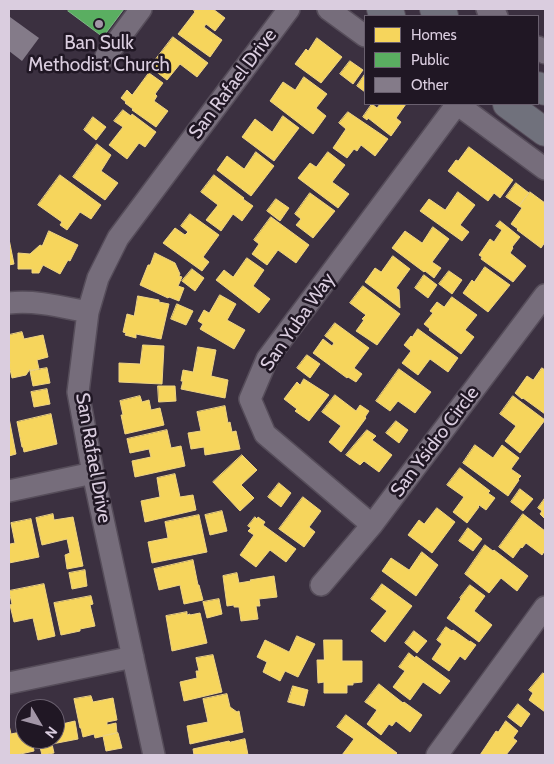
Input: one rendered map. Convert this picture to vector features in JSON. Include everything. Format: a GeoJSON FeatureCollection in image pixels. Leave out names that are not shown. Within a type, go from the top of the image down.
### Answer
{"type":"FeatureCollection","features":[{"type":"Feature","properties":{"kind":"main road"},"geometry":{"type":"LineString","coordinates":[[508,105],[545,132]]}},
{"type":"Feature","properties":{"kind":"street"},"geometry":{"type":"LineString","coordinates":[[106,56],[141,9]]}},
{"type":"Feature","properties":{"kind":"street","name":"San Rafael Drive"},"geometry":{"type":"LineString","coordinates":[[154,755],[93,473],[78,392],[88,312],[98,278],[118,238],[288,9]]}},
{"type":"Feature","properties":{"kind":"street"},"geometry":{"type":"LineString","coordinates":[[328,9],[364,35]]}},
{"type":"Feature","properties":{"kind":"street","name":"San Yuba Way"},"geometry":{"type":"LineString","coordinates":[[372,525],[265,434],[250,399],[267,359],[456,105]]}},
{"type":"Feature","properties":{"kind":"street"},"geometry":{"type":"LineString","coordinates":[[458,105],[545,170]]}},
{"type":"Feature","properties":{"kind":"street","name":"San Ysidro Circle"},"geometry":{"type":"LineString","coordinates":[[321,586],[372,525],[545,295]]}},
{"type":"Feature","properties":{"kind":"street"},"geometry":{"type":"LineString","coordinates":[[9,303],[41,303],[88,312]]}},
{"type":"Feature","properties":{"kind":"street"},"geometry":{"type":"LineString","coordinates":[[9,491],[93,473]]}},
{"type":"Feature","properties":{"kind":"street"},"geometry":{"type":"LineString","coordinates":[[437,755],[541,620]]}},
{"type":"Feature","properties":{"kind":"street"},"geometry":{"type":"LineString","coordinates":[[9,683],[133,658]]}},
{"type":"Feature","properties":{"kind":"building: Homes"},"geometry":{"type":"Polygon","coordinates":[[[195,9],[213,9],[225,18],[215,31],[206,24],[204,27],[222,40],[210,57],[178,34],[195,12],[195,9]]]}},
{"type":"Feature","properties":{"kind":"building: Homes"},"geometry":{"type":"Polygon","coordinates":[[[173,37],[208,63],[197,77],[180,64],[167,80],[150,67],[173,37]]]}},
{"type":"Feature","properties":{"kind":"building: Homes"},"geometry":{"type":"Polygon","coordinates":[[[317,38],[342,57],[321,83],[295,64],[306,49],[308,51],[317,38]]]}},
{"type":"Feature","properties":{"kind":"building: Homes"},"geometry":{"type":"Polygon","coordinates":[[[350,61],[363,70],[353,84],[340,74],[350,61]]]}},
{"type":"Feature","properties":{"kind":"building: Homes"},"geometry":{"type":"Polygon","coordinates":[[[149,73],[163,83],[155,94],[157,96],[154,101],[168,111],[156,127],[132,110],[121,98],[127,90],[132,95],[149,73]]]}},
{"type":"Feature","properties":{"kind":"building: Homes"},"geometry":{"type":"Polygon","coordinates":[[[364,76],[364,91],[357,86],[364,76]]]}},
{"type":"Feature","properties":{"kind":"building: Homes"},"geometry":{"type":"Polygon","coordinates":[[[304,77],[327,94],[316,108],[326,116],[313,134],[270,101],[283,82],[295,90],[304,77]]]}},
{"type":"Feature","properties":{"kind":"building: Homes"},"geometry":{"type":"Polygon","coordinates":[[[371,105],[377,108],[379,105],[405,105],[396,118],[401,122],[391,136],[368,118],[367,120],[363,117],[371,105]]]}},
{"type":"Feature","properties":{"kind":"building: Homes"},"geometry":{"type":"Polygon","coordinates":[[[123,110],[131,116],[132,114],[156,132],[145,147],[139,143],[127,159],[109,145],[123,127],[114,121],[123,110]]]}},
{"type":"Feature","properties":{"kind":"building: Homes"},"geometry":{"type":"Polygon","coordinates":[[[348,112],[388,139],[375,156],[361,145],[357,151],[354,149],[347,158],[333,148],[346,129],[339,123],[348,112]]]}},
{"type":"Feature","properties":{"kind":"building: Homes"},"geometry":{"type":"Polygon","coordinates":[[[283,116],[299,128],[274,161],[242,137],[255,119],[272,132],[283,116]]]}},
{"type":"Feature","properties":{"kind":"building: Homes"},"geometry":{"type":"Polygon","coordinates":[[[93,117],[106,127],[96,140],[84,130],[93,117]]]}},
{"type":"Feature","properties":{"kind":"building: Homes"},"geometry":{"type":"Polygon","coordinates":[[[97,144],[111,155],[101,171],[118,183],[105,200],[73,177],[97,144]]]}},
{"type":"Feature","properties":{"kind":"building: Homes"},"geometry":{"type":"Polygon","coordinates":[[[469,147],[513,180],[500,198],[494,193],[488,201],[448,171],[469,147]]]}},
{"type":"Feature","properties":{"kind":"building: Homes"},"geometry":{"type":"Polygon","coordinates":[[[256,152],[274,166],[251,196],[217,170],[227,156],[244,169],[256,152]]]}},
{"type":"Feature","properties":{"kind":"building: Homes"},"geometry":{"type":"Polygon","coordinates":[[[328,152],[345,165],[332,182],[349,194],[338,208],[298,178],[310,163],[316,167],[328,152]]]}},
{"type":"Feature","properties":{"kind":"building: Homes"},"geometry":{"type":"Polygon","coordinates":[[[60,175],[101,205],[91,219],[80,212],[67,230],[60,225],[62,222],[38,205],[60,175]]]}},
{"type":"Feature","properties":{"kind":"building: Homes"},"geometry":{"type":"Polygon","coordinates":[[[214,175],[253,206],[242,221],[233,214],[221,231],[206,220],[218,205],[201,192],[214,175]]]}},
{"type":"Feature","properties":{"kind":"building: Homes"},"geometry":{"type":"Polygon","coordinates":[[[516,183],[529,193],[519,206],[506,197],[516,183]]]}},
{"type":"Feature","properties":{"kind":"building: Homes"},"geometry":{"type":"Polygon","coordinates":[[[458,192],[475,205],[460,225],[469,232],[462,241],[420,211],[429,199],[445,210],[458,192]]]}},
{"type":"Feature","properties":{"kind":"building: Homes"},"geometry":{"type":"Polygon","coordinates":[[[530,192],[545,203],[545,242],[541,248],[511,224],[522,208],[519,206],[530,192]]]}},
{"type":"Feature","properties":{"kind":"building: Homes"},"geometry":{"type":"Polygon","coordinates":[[[310,193],[335,211],[313,238],[296,225],[301,219],[295,214],[310,193]]]}},
{"type":"Feature","properties":{"kind":"building: Homes"},"geometry":{"type":"Polygon","coordinates":[[[276,199],[289,208],[280,221],[267,211],[276,199]]]}},
{"type":"Feature","properties":{"kind":"building: Homes"},"geometry":{"type":"Polygon","coordinates":[[[190,214],[219,235],[203,257],[209,262],[202,271],[163,243],[175,228],[185,235],[188,232],[181,226],[190,214]]]}},
{"type":"Feature","properties":{"kind":"building: Homes"},"geometry":{"type":"Polygon","coordinates":[[[271,217],[309,245],[296,263],[278,250],[267,265],[252,254],[259,244],[254,240],[271,217]]]}},
{"type":"Feature","properties":{"kind":"building: Homes"},"geometry":{"type":"Polygon","coordinates":[[[500,221],[520,237],[510,253],[526,266],[513,282],[481,259],[482,257],[479,255],[490,239],[494,242],[502,230],[496,226],[500,221]]]}},
{"type":"Feature","properties":{"kind":"building: Homes"},"geometry":{"type":"Polygon","coordinates":[[[433,227],[449,239],[432,262],[441,268],[434,278],[392,248],[405,231],[422,243],[433,227]]]}},
{"type":"Feature","properties":{"kind":"building: Homes"},"geometry":{"type":"Polygon","coordinates":[[[49,231],[78,245],[70,261],[68,260],[60,274],[43,265],[39,273],[32,273],[32,269],[18,269],[18,253],[30,254],[40,245],[42,246],[49,231]]]}},
{"type":"Feature","properties":{"kind":"building: Homes"},"geometry":{"type":"Polygon","coordinates":[[[9,239],[14,264],[9,265],[9,239]]]}},
{"type":"Feature","properties":{"kind":"building: Homes"},"geometry":{"type":"Polygon","coordinates":[[[155,253],[175,263],[180,274],[179,276],[182,277],[178,286],[184,288],[179,301],[140,285],[155,253]]]}},
{"type":"Feature","properties":{"kind":"building: Homes"},"geometry":{"type":"Polygon","coordinates":[[[393,256],[410,269],[396,288],[399,290],[400,308],[365,282],[375,268],[381,272],[393,256]]]}},
{"type":"Feature","properties":{"kind":"building: Homes"},"geometry":{"type":"Polygon","coordinates":[[[247,258],[264,270],[253,286],[270,299],[259,313],[216,280],[224,270],[233,277],[247,258]]]}},
{"type":"Feature","properties":{"kind":"building: Homes"},"geometry":{"type":"Polygon","coordinates":[[[485,267],[510,285],[488,312],[463,293],[472,280],[474,282],[485,267]]]}},
{"type":"Feature","properties":{"kind":"building: Homes"},"geometry":{"type":"Polygon","coordinates":[[[192,269],[204,278],[195,291],[182,281],[192,269]]]}},
{"type":"Feature","properties":{"kind":"building: Homes"},"geometry":{"type":"Polygon","coordinates":[[[449,271],[462,280],[452,294],[439,284],[449,271]]]}},
{"type":"Feature","properties":{"kind":"building: Homes"},"geometry":{"type":"Polygon","coordinates":[[[424,275],[437,285],[428,298],[415,288],[424,275]]]}},
{"type":"Feature","properties":{"kind":"building: Homes"},"geometry":{"type":"Polygon","coordinates":[[[363,286],[400,314],[377,345],[356,331],[366,315],[350,303],[363,286]]]}},
{"type":"Feature","properties":{"kind":"building: Homes"},"geometry":{"type":"Polygon","coordinates":[[[220,295],[236,304],[227,320],[245,330],[234,349],[200,329],[203,324],[198,321],[204,310],[209,313],[220,295]]]}},
{"type":"Feature","properties":{"kind":"building: Homes"},"geometry":{"type":"Polygon","coordinates":[[[138,296],[169,304],[161,339],[136,334],[136,338],[125,335],[126,333],[123,332],[127,314],[134,316],[138,296]]]}},
{"type":"Feature","properties":{"kind":"building: Homes"},"geometry":{"type":"Polygon","coordinates":[[[452,297],[477,315],[465,330],[474,337],[461,354],[429,330],[424,324],[433,313],[430,311],[437,302],[444,307],[452,297]]]}},
{"type":"Feature","properties":{"kind":"building: Homes"},"geometry":{"type":"Polygon","coordinates":[[[177,304],[193,311],[186,325],[171,319],[177,304]]]}},
{"type":"Feature","properties":{"kind":"building: Homes"},"geometry":{"type":"Polygon","coordinates":[[[335,323],[369,348],[354,368],[362,374],[356,382],[347,378],[313,353],[323,339],[332,346],[334,343],[325,336],[335,323]]]}},
{"type":"Feature","properties":{"kind":"building: Homes"},"geometry":{"type":"Polygon","coordinates":[[[418,329],[458,358],[448,372],[430,359],[418,375],[402,363],[411,351],[404,345],[418,329]]]}},
{"type":"Feature","properties":{"kind":"building: Homes"},"geometry":{"type":"Polygon","coordinates":[[[22,332],[24,339],[43,335],[48,357],[37,360],[39,369],[30,371],[30,369],[26,375],[12,378],[9,365],[9,335],[22,332]]]}},
{"type":"Feature","properties":{"kind":"building: Homes"},"geometry":{"type":"Polygon","coordinates":[[[143,345],[164,346],[162,384],[119,382],[119,363],[140,364],[143,345]]]}},
{"type":"Feature","properties":{"kind":"building: Homes"},"geometry":{"type":"Polygon","coordinates":[[[198,347],[216,350],[211,376],[228,380],[225,398],[181,389],[183,370],[193,372],[198,347]]]}},
{"type":"Feature","properties":{"kind":"building: Homes"},"geometry":{"type":"Polygon","coordinates":[[[307,355],[320,364],[310,378],[297,368],[307,355]]]}},
{"type":"Feature","properties":{"kind":"building: Homes"},"geometry":{"type":"Polygon","coordinates":[[[47,368],[50,383],[33,386],[30,371],[47,368]]]}},
{"type":"Feature","properties":{"kind":"building: Homes"},"geometry":{"type":"Polygon","coordinates":[[[542,368],[545,370],[545,414],[515,393],[527,376],[533,380],[542,368]]]}},
{"type":"Feature","properties":{"kind":"building: Homes"},"geometry":{"type":"Polygon","coordinates":[[[399,369],[431,392],[415,413],[398,401],[390,411],[376,401],[399,369]]]}},
{"type":"Feature","properties":{"kind":"building: Homes"},"geometry":{"type":"Polygon","coordinates":[[[304,379],[329,395],[309,421],[295,411],[297,409],[284,399],[297,382],[300,385],[304,379]]]}},
{"type":"Feature","properties":{"kind":"building: Homes"},"geometry":{"type":"Polygon","coordinates":[[[158,386],[175,386],[176,401],[159,402],[158,386]]]}},
{"type":"Feature","properties":{"kind":"building: Homes"},"geometry":{"type":"Polygon","coordinates":[[[47,389],[50,404],[34,407],[31,392],[47,389]]]}},
{"type":"Feature","properties":{"kind":"building: Homes"},"geometry":{"type":"Polygon","coordinates":[[[335,395],[356,411],[360,405],[369,411],[341,452],[329,442],[341,426],[322,412],[335,395]]]}},
{"type":"Feature","properties":{"kind":"building: Homes"},"geometry":{"type":"Polygon","coordinates":[[[140,396],[142,402],[149,400],[151,410],[160,408],[164,425],[125,434],[120,401],[140,396]]]}},
{"type":"Feature","properties":{"kind":"building: Homes"},"geometry":{"type":"Polygon","coordinates":[[[513,396],[545,420],[520,453],[505,441],[516,426],[500,414],[513,396]]]}},
{"type":"Feature","properties":{"kind":"building: Homes"},"geometry":{"type":"Polygon","coordinates":[[[225,406],[228,423],[230,422],[232,432],[236,431],[240,449],[205,455],[204,447],[191,449],[188,433],[201,431],[197,412],[225,406]]]}},
{"type":"Feature","properties":{"kind":"building: Homes"},"geometry":{"type":"Polygon","coordinates":[[[51,414],[57,444],[24,452],[17,422],[51,414]]]}},
{"type":"Feature","properties":{"kind":"building: Homes"},"geometry":{"type":"Polygon","coordinates":[[[9,418],[16,454],[9,456],[9,418]]]}},
{"type":"Feature","properties":{"kind":"building: Homes"},"geometry":{"type":"Polygon","coordinates":[[[396,421],[408,430],[399,443],[386,433],[396,421]]]}},
{"type":"Feature","properties":{"kind":"building: Homes"},"geometry":{"type":"Polygon","coordinates":[[[167,430],[171,448],[181,446],[185,466],[135,477],[132,461],[151,457],[149,449],[130,453],[127,439],[167,430]]]}},
{"type":"Feature","properties":{"kind":"building: Homes"},"geometry":{"type":"Polygon","coordinates":[[[367,430],[376,436],[372,440],[392,455],[379,472],[364,461],[360,465],[346,455],[367,430]]]}},
{"type":"Feature","properties":{"kind":"building: Homes"},"geometry":{"type":"Polygon","coordinates":[[[475,445],[493,458],[502,445],[519,458],[511,469],[521,476],[508,496],[463,463],[475,445]]]}},
{"type":"Feature","properties":{"kind":"building: Homes"},"geometry":{"type":"Polygon","coordinates":[[[242,455],[257,470],[241,485],[254,498],[240,511],[213,482],[242,455]]]}},
{"type":"Feature","properties":{"kind":"building: Homes"},"geometry":{"type":"Polygon","coordinates":[[[460,468],[490,491],[488,493],[495,498],[486,510],[479,505],[467,523],[453,512],[464,497],[447,485],[460,468]]]}},
{"type":"Feature","properties":{"kind":"building: Homes"},"geometry":{"type":"Polygon","coordinates":[[[175,474],[180,497],[193,495],[196,510],[145,522],[141,501],[160,497],[157,478],[175,474]]]}},
{"type":"Feature","properties":{"kind":"building: Homes"},"geometry":{"type":"Polygon","coordinates":[[[279,483],[291,493],[281,507],[268,497],[279,483]]]}},
{"type":"Feature","properties":{"kind":"building: Homes"},"geometry":{"type":"Polygon","coordinates":[[[520,489],[533,499],[523,511],[511,502],[520,489]]]}},
{"type":"Feature","properties":{"kind":"building: Homes"},"geometry":{"type":"Polygon","coordinates":[[[303,497],[321,511],[309,527],[315,532],[304,547],[279,529],[303,497]]]}},
{"type":"Feature","properties":{"kind":"building: Homes"},"geometry":{"type":"Polygon","coordinates":[[[545,498],[545,519],[540,514],[542,511],[538,508],[545,498]]]}},
{"type":"Feature","properties":{"kind":"building: Homes"},"geometry":{"type":"Polygon","coordinates":[[[437,508],[455,522],[432,553],[408,535],[419,520],[424,524],[437,508]]]}},
{"type":"Feature","properties":{"kind":"building: Homes"},"geometry":{"type":"Polygon","coordinates":[[[222,511],[227,531],[210,535],[205,515],[222,511]]]}},
{"type":"Feature","properties":{"kind":"building: Homes"},"geometry":{"type":"Polygon","coordinates":[[[53,514],[54,520],[73,517],[83,566],[67,569],[65,555],[70,553],[67,539],[42,545],[36,518],[53,514]]]}},
{"type":"Feature","properties":{"kind":"building: Homes"},"geometry":{"type":"Polygon","coordinates":[[[523,514],[545,531],[545,550],[542,555],[526,543],[513,558],[499,547],[523,514]]]}},
{"type":"Feature","properties":{"kind":"building: Homes"},"geometry":{"type":"Polygon","coordinates":[[[199,515],[207,552],[152,563],[148,542],[168,538],[165,522],[199,515]]]}},
{"type":"Feature","properties":{"kind":"building: Homes"},"geometry":{"type":"Polygon","coordinates":[[[255,517],[265,522],[263,525],[296,549],[286,562],[270,550],[256,567],[240,555],[254,535],[248,531],[251,528],[248,526],[255,517]]]}},
{"type":"Feature","properties":{"kind":"building: Homes"},"geometry":{"type":"Polygon","coordinates":[[[31,519],[39,557],[9,563],[9,546],[15,543],[11,523],[31,519]]]}},
{"type":"Feature","properties":{"kind":"building: Homes"},"geometry":{"type":"Polygon","coordinates":[[[468,528],[482,539],[473,551],[459,541],[468,528]]]}},
{"type":"Feature","properties":{"kind":"building: Homes"},"geometry":{"type":"Polygon","coordinates":[[[485,545],[528,576],[517,591],[501,578],[489,593],[465,574],[485,545]]]}},
{"type":"Feature","properties":{"kind":"building: Homes"},"geometry":{"type":"Polygon","coordinates":[[[422,552],[438,565],[416,596],[382,571],[391,558],[409,570],[422,552]]]}},
{"type":"Feature","properties":{"kind":"building: Homes"},"geometry":{"type":"Polygon","coordinates":[[[193,560],[203,600],[184,604],[180,585],[159,590],[154,569],[193,560]]]}},
{"type":"Feature","properties":{"kind":"building: Homes"},"geometry":{"type":"Polygon","coordinates":[[[85,570],[87,586],[72,589],[69,573],[85,570]]]}},
{"type":"Feature","properties":{"kind":"building: Homes"},"geometry":{"type":"Polygon","coordinates":[[[237,573],[239,583],[274,576],[277,597],[259,599],[260,606],[256,606],[258,619],[241,621],[239,607],[234,607],[234,605],[227,606],[223,576],[237,573]]]}},
{"type":"Feature","properties":{"kind":"building: Homes"},"geometry":{"type":"Polygon","coordinates":[[[44,584],[55,636],[38,640],[33,618],[14,622],[9,591],[44,584]]]}},
{"type":"Feature","properties":{"kind":"building: Homes"},"geometry":{"type":"Polygon","coordinates":[[[382,584],[412,606],[385,642],[371,631],[387,611],[371,599],[382,584]]]}},
{"type":"Feature","properties":{"kind":"building: Homes"},"geometry":{"type":"Polygon","coordinates":[[[470,585],[485,596],[474,611],[492,625],[479,642],[447,618],[470,585]]]}},
{"type":"Feature","properties":{"kind":"building: Homes"},"geometry":{"type":"Polygon","coordinates":[[[91,596],[93,604],[90,605],[95,626],[61,635],[54,603],[91,596]]]}},
{"type":"Feature","properties":{"kind":"building: Homes"},"geometry":{"type":"Polygon","coordinates":[[[219,599],[222,614],[207,618],[203,602],[219,599]]]}},
{"type":"Feature","properties":{"kind":"building: Homes"},"geometry":{"type":"Polygon","coordinates":[[[187,612],[187,615],[200,613],[207,643],[172,651],[166,616],[187,612]]]}},
{"type":"Feature","properties":{"kind":"building: Homes"},"geometry":{"type":"Polygon","coordinates":[[[446,627],[476,645],[465,660],[460,656],[449,671],[432,659],[442,644],[437,640],[446,627]]]}},
{"type":"Feature","properties":{"kind":"building: Homes"},"geometry":{"type":"Polygon","coordinates":[[[414,631],[427,641],[417,653],[405,643],[414,631]]]}},
{"type":"Feature","properties":{"kind":"building: Homes"},"geometry":{"type":"Polygon","coordinates":[[[297,636],[315,644],[298,677],[285,671],[280,681],[263,672],[267,662],[257,657],[265,640],[289,652],[297,636]]]}},
{"type":"Feature","properties":{"kind":"building: Homes"},"geometry":{"type":"Polygon","coordinates":[[[324,640],[342,640],[342,661],[362,661],[362,682],[347,685],[347,693],[324,693],[324,682],[318,683],[317,660],[324,660],[324,640]]]}},
{"type":"Feature","properties":{"kind":"building: Homes"},"geometry":{"type":"Polygon","coordinates":[[[409,653],[450,681],[440,694],[423,682],[410,700],[393,687],[405,671],[399,667],[409,653]]]}},
{"type":"Feature","properties":{"kind":"building: Homes"},"geometry":{"type":"Polygon","coordinates":[[[213,655],[222,692],[184,701],[180,682],[197,678],[196,671],[199,671],[196,658],[213,655]]]}},
{"type":"Feature","properties":{"kind":"building: Homes"},"geometry":{"type":"Polygon","coordinates":[[[543,673],[545,675],[545,712],[529,700],[533,693],[529,690],[543,673]]]}},
{"type":"Feature","properties":{"kind":"building: Homes"},"geometry":{"type":"Polygon","coordinates":[[[379,684],[422,715],[410,732],[396,721],[392,726],[389,724],[381,735],[367,724],[377,710],[365,702],[379,684]]]}},
{"type":"Feature","properties":{"kind":"building: Homes"},"geometry":{"type":"Polygon","coordinates":[[[293,686],[308,690],[304,706],[288,702],[293,686]]]}},
{"type":"Feature","properties":{"kind":"building: Homes"},"geometry":{"type":"Polygon","coordinates":[[[227,694],[230,707],[237,712],[239,711],[243,732],[190,744],[187,726],[208,722],[203,699],[227,694]]]}},
{"type":"Feature","properties":{"kind":"building: Homes"},"geometry":{"type":"Polygon","coordinates":[[[91,696],[93,702],[113,698],[117,720],[107,722],[107,725],[116,723],[117,733],[95,738],[94,734],[83,737],[74,699],[91,696]]]}},
{"type":"Feature","properties":{"kind":"building: Homes"},"geometry":{"type":"Polygon","coordinates":[[[518,704],[530,714],[521,727],[508,717],[518,704]]]}},
{"type":"Feature","properties":{"kind":"building: Homes"},"geometry":{"type":"Polygon","coordinates":[[[346,715],[397,753],[395,755],[342,755],[354,739],[337,727],[346,715]]]}},
{"type":"Feature","properties":{"kind":"building: Homes"},"geometry":{"type":"Polygon","coordinates":[[[75,721],[78,739],[65,742],[65,723],[75,721]]]}},
{"type":"Feature","properties":{"kind":"building: Homes"},"geometry":{"type":"Polygon","coordinates":[[[506,721],[518,731],[513,738],[517,741],[506,755],[480,755],[496,731],[498,732],[506,721]]]}},
{"type":"Feature","properties":{"kind":"building: Homes"},"geometry":{"type":"Polygon","coordinates":[[[9,725],[11,734],[15,733],[15,749],[34,749],[34,751],[9,755],[9,725]]]}},
{"type":"Feature","properties":{"kind":"building: Homes"},"geometry":{"type":"Polygon","coordinates":[[[118,733],[122,748],[106,751],[103,736],[118,733]]]}},
{"type":"Feature","properties":{"kind":"building: Homes"},"geometry":{"type":"Polygon","coordinates":[[[245,739],[248,755],[194,755],[193,749],[245,739]]]}},
{"type":"Feature","properties":{"kind":"building: Homes"},"geometry":{"type":"Polygon","coordinates":[[[40,749],[53,749],[54,753],[42,755],[40,749]]]}},
{"type":"Feature","properties":{"kind":"building: Public","name":"Ban Sulk Methodist Church"},"geometry":{"type":"Polygon","coordinates":[[[70,9],[124,9],[103,37],[68,11],[70,9]]]}},
{"type":"Feature","properties":{"kind":"building: Other"},"geometry":{"type":"Polygon","coordinates":[[[10,17],[39,38],[22,61],[9,51],[10,17]]]}},
{"type":"Feature","properties":{"kind":"place","name":"Ban Sulk Methodist Church"},"geometry":{"type":"Point","coordinates":[99,24]}}]}
